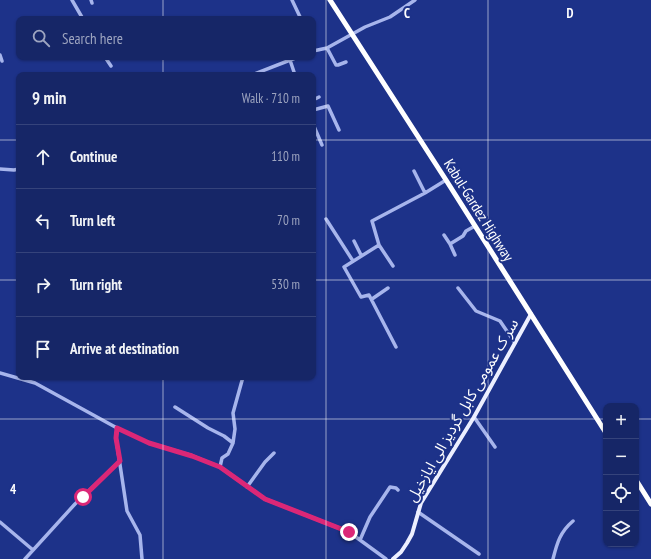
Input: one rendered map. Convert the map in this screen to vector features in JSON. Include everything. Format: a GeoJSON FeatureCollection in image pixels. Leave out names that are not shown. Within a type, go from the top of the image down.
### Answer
{"type":"FeatureCollection","features":[{"type":"Feature","properties":{"kind":"highway","name":"Kabul-Gardez Highway"},"geometry":{"type":"LineString","coordinates":[[330,0],[603,428]]}},
{"type":"Feature","properties":{"kind":"highway"},"geometry":{"type":"LineString","coordinates":[[639,485],[651,504]]}},
{"type":"Feature","properties":{"kind":"main road","name":"سر ک عمومی کابل گردیز الی ایازخیل"},"geometry":{"type":"LineString","coordinates":[[393,559],[401,552],[407,543],[412,534],[421,503],[474,417],[531,314]]}},
{"type":"Feature","properties":{"kind":"street"},"geometry":{"type":"LineString","coordinates":[[72,0],[81,16]]}},
{"type":"Feature","properties":{"kind":"street"},"geometry":{"type":"LineString","coordinates":[[292,0],[300,16]]}},
{"type":"Feature","properties":{"kind":"street"},"geometry":{"type":"LineString","coordinates":[[316,51],[327,48],[365,27],[390,17],[415,0]]}},
{"type":"Feature","properties":{"kind":"street"},"geometry":{"type":"LineString","coordinates":[[327,48],[336,65],[346,62]]}},
{"type":"Feature","properties":{"kind":"street"},"geometry":{"type":"LineString","coordinates":[[0,55],[2,60]]}},
{"type":"Feature","properties":{"kind":"street"},"geometry":{"type":"LineString","coordinates":[[107,60],[110,66]]}},
{"type":"Feature","properties":{"kind":"street"},"geometry":{"type":"LineString","coordinates":[[260,72],[290,60],[294,72]]}},
{"type":"Feature","properties":{"kind":"street"},"geometry":{"type":"LineString","coordinates":[[316,109],[327,105],[339,130]]}},
{"type":"Feature","properties":{"kind":"street"},"geometry":{"type":"LineString","coordinates":[[316,131],[322,145]]}},
{"type":"Feature","properties":{"kind":"street"},"geometry":{"type":"LineString","coordinates":[[0,169],[16,170]]}},
{"type":"Feature","properties":{"kind":"street"},"geometry":{"type":"LineString","coordinates":[[414,171],[425,193]]}},
{"type":"Feature","properties":{"kind":"street"},"geometry":{"type":"LineString","coordinates":[[392,266],[379,245],[372,221],[446,180]]}},
{"type":"Feature","properties":{"kind":"street"},"geometry":{"type":"LineString","coordinates":[[326,219],[352,261]]}},
{"type":"Feature","properties":{"kind":"street"},"geometry":{"type":"LineString","coordinates":[[450,244],[463,236],[466,231],[475,226]]}},
{"type":"Feature","properties":{"kind":"street"},"geometry":{"type":"LineString","coordinates":[[444,235],[455,255]]}},
{"type":"Feature","properties":{"kind":"street"},"geometry":{"type":"LineString","coordinates":[[354,241],[361,255]]}},
{"type":"Feature","properties":{"kind":"street"},"geometry":{"type":"LineString","coordinates":[[379,245],[344,267],[361,298],[368,294],[372,299],[396,347]]}},
{"type":"Feature","properties":{"kind":"street"},"geometry":{"type":"LineString","coordinates":[[372,299],[388,288]]}},
{"type":"Feature","properties":{"kind":"street"},"geometry":{"type":"LineString","coordinates":[[458,288],[476,311],[500,321],[514,343]]}},
{"type":"Feature","properties":{"kind":"street"},"geometry":{"type":"LineString","coordinates":[[0,373],[16,378]]}},
{"type":"Feature","properties":{"kind":"street"},"geometry":{"type":"LineString","coordinates":[[24,380],[35,383],[117,428],[149,443],[192,456],[220,467],[265,499],[349,532],[386,559]]}},
{"type":"Feature","properties":{"kind":"street"},"geometry":{"type":"LineString","coordinates":[[220,467],[221,460],[228,454],[233,443],[233,413],[242,380]]}},
{"type":"Feature","properties":{"kind":"street"},"geometry":{"type":"LineString","coordinates":[[175,406],[233,443]]}},
{"type":"Feature","properties":{"kind":"street"},"geometry":{"type":"LineString","coordinates":[[474,417],[495,447]]}},
{"type":"Feature","properties":{"kind":"street"},"geometry":{"type":"LineString","coordinates":[[117,428],[116,438],[127,511],[140,535],[142,559]]}},
{"type":"Feature","properties":{"kind":"street"},"geometry":{"type":"LineString","coordinates":[[247,487],[265,462],[274,453]]}},
{"type":"Feature","properties":{"kind":"street"},"geometry":{"type":"LineString","coordinates":[[25,559],[75,504],[120,461]]}},
{"type":"Feature","properties":{"kind":"street"},"geometry":{"type":"LineString","coordinates":[[360,540],[370,517],[390,487],[398,490]]}},
{"type":"Feature","properties":{"kind":"street"},"geometry":{"type":"LineString","coordinates":[[418,512],[479,554]]}},
{"type":"Feature","properties":{"kind":"street"},"geometry":{"type":"LineString","coordinates":[[553,559],[558,540],[573,521]]}},
{"type":"Feature","properties":{"kind":"street"},"geometry":{"type":"LineString","coordinates":[[0,522],[33,550]]}},
{"type":"Feature","properties":{"kind":"route"},"geometry":{"type":"LineString","coordinates":[[83,497],[120,461],[116,438],[117,428],[149,443],[192,456],[220,467],[265,499],[349,532]]}}]}
